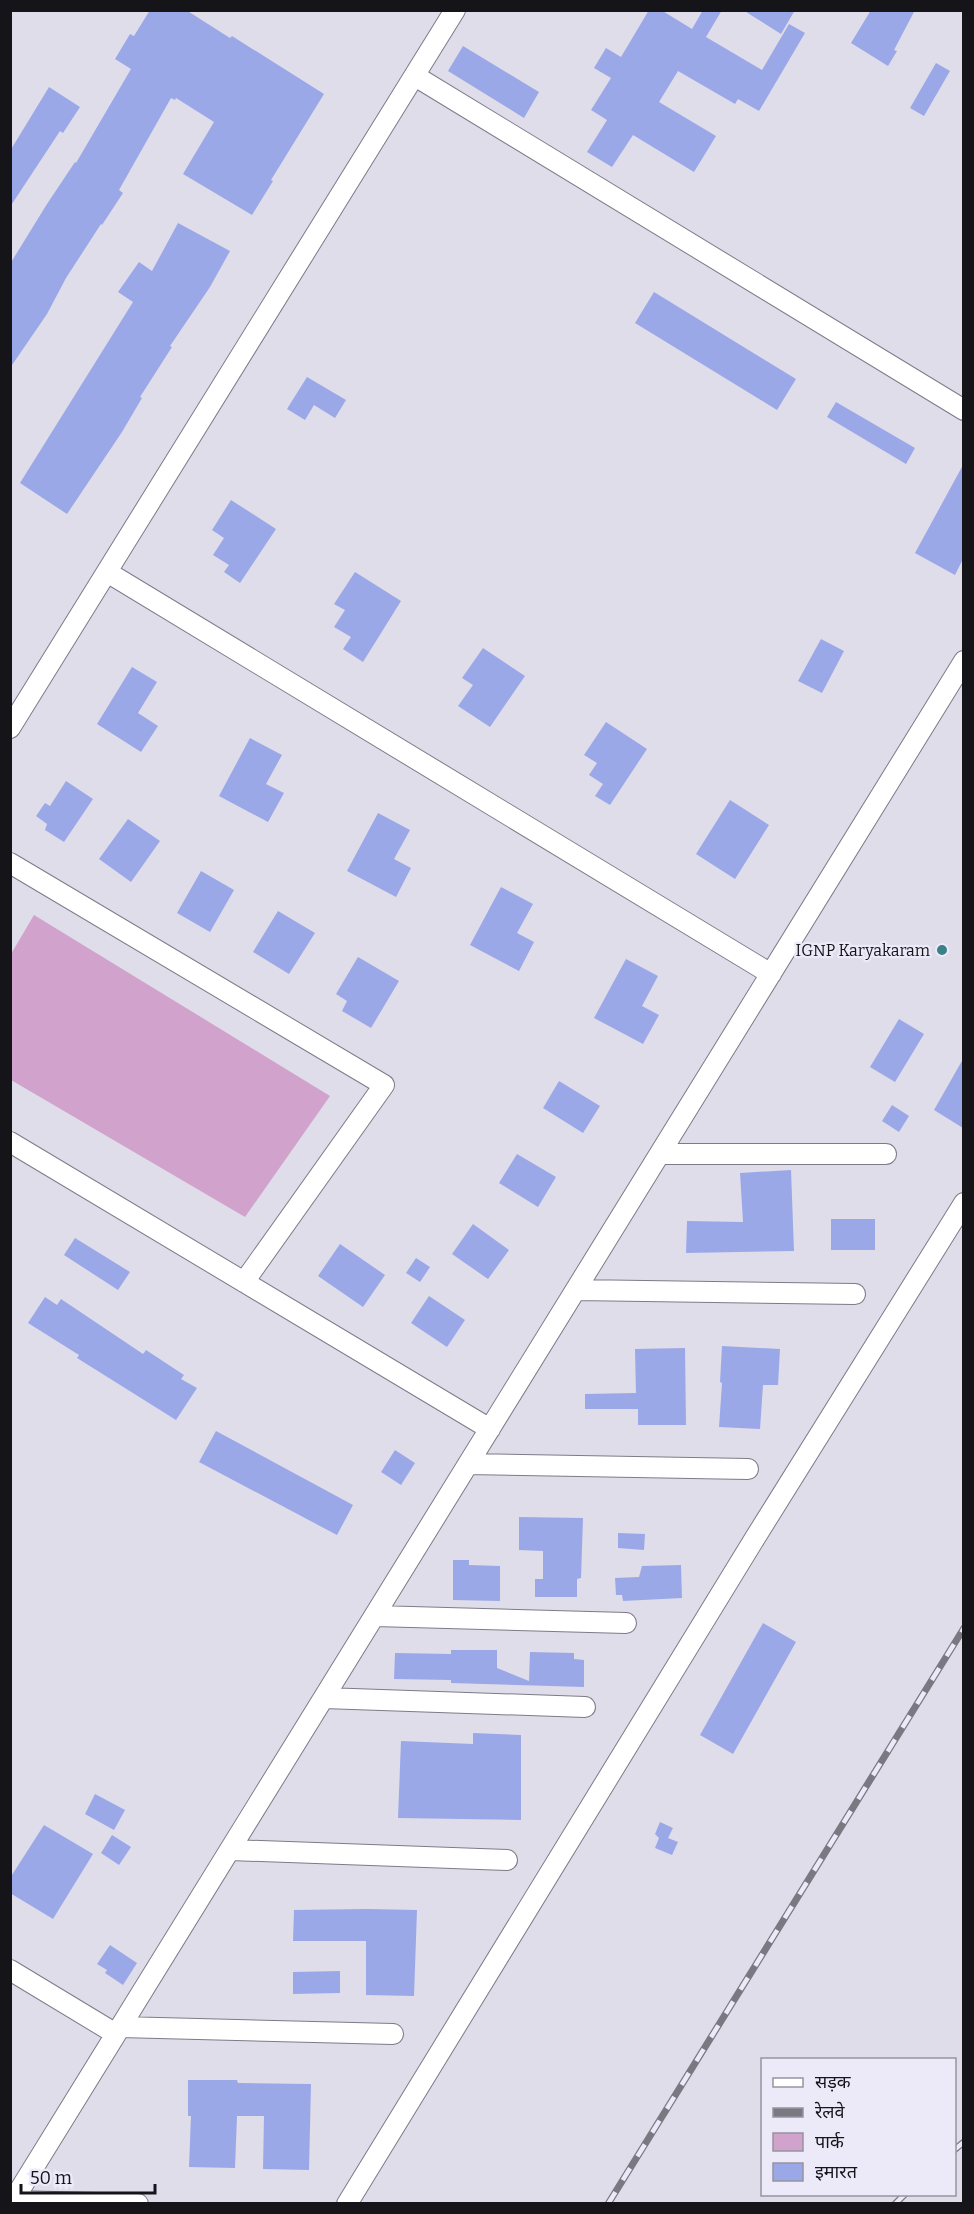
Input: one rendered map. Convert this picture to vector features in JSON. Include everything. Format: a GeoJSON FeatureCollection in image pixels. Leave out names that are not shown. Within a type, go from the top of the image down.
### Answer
{"type":"FeatureCollection","features":[{"type":"Feature","properties":{"kind":"street"},"geometry":{"type":"LineString","coordinates":[[10,728],[455,10]]}},
{"type":"Feature","properties":{"kind":"street"},"geometry":{"type":"LineString","coordinates":[[415,76],[963,410]]}},
{"type":"Feature","properties":{"kind":"street"},"geometry":{"type":"LineString","coordinates":[[107,572],[771,974]]}},
{"type":"Feature","properties":{"kind":"street"},"geometry":{"type":"LineString","coordinates":[[12,2202],[963,661]]}},
{"type":"Feature","properties":{"kind":"street"},"geometry":{"type":"LineString","coordinates":[[10,863],[384,1084],[244,1282]]}},
{"type":"Feature","properties":{"kind":"street"},"geometry":{"type":"LineString","coordinates":[[10,1142],[490,1429]]}},
{"type":"Feature","properties":{"kind":"street"},"geometry":{"type":"LineString","coordinates":[[660,1154],[886,1154]]}},
{"type":"Feature","properties":{"kind":"street"},"geometry":{"type":"LineString","coordinates":[[346,2204],[963,1203]]}},
{"type":"Feature","properties":{"kind":"street"},"geometry":{"type":"LineString","coordinates":[[576,1290],[855,1294]]}},
{"type":"Feature","properties":{"kind":"street"},"geometry":{"type":"LineString","coordinates":[[468,1464],[748,1469]]}},
{"type":"Feature","properties":{"kind":"street"},"geometry":{"type":"LineString","coordinates":[[375,1616],[626,1623]]}},
{"type":"Feature","properties":{"kind":"street"},"geometry":{"type":"LineString","coordinates":[[324,1698],[585,1707]]}},
{"type":"Feature","properties":{"kind":"street"},"geometry":{"type":"LineString","coordinates":[[230,1850],[507,1860]]}},
{"type":"Feature","properties":{"kind":"street"},"geometry":{"type":"LineString","coordinates":[[10,1970],[118,2030],[393,2034]]}},
{"type":"Feature","properties":{"kind":"street"},"geometry":{"type":"LineString","coordinates":[[12,2202],[138,2204]]}},
{"type":"Feature","properties":{"kind":"green space"},"geometry":{"type":"Polygon","coordinates":[[[34,915],[330,1096],[245,1217],[11,1080],[11,954],[34,915]]]}},
{"type":"Feature","properties":{"kind":"building"},"geometry":{"type":"Polygon","coordinates":[[[150,10],[186,10],[324,94],[252,215],[183,174],[214,122],[176,98],[175,100],[171,98],[119,190],[123,193],[10,368],[10,264],[47,204],[76,163],[131,69],[115,59],[130,34],[134,36],[150,10]]]}},
{"type":"Feature","properties":{"kind":"building"},"geometry":{"type":"Polygon","coordinates":[[[649,10],[661,10],[692,29],[703,10],[722,10],[706,37],[762,70],[789,24],[805,33],[759,111],[738,99],[735,104],[678,71],[659,102],[716,136],[694,172],[633,135],[612,167],[587,152],[607,120],[591,110],[611,78],[594,68],[606,48],[621,57],[649,10]]]}},
{"type":"Feature","properties":{"kind":"building"},"geometry":{"type":"Polygon","coordinates":[[[743,10],[795,10],[781,34],[743,10]]]}},
{"type":"Feature","properties":{"kind":"building"},"geometry":{"type":"Polygon","coordinates":[[[871,10],[915,10],[888,66],[851,43],[871,10]]]}},
{"type":"Feature","properties":{"kind":"building"},"geometry":{"type":"Polygon","coordinates":[[[463,46],[539,92],[524,118],[448,71],[463,46]]]}},
{"type":"Feature","properties":{"kind":"building"},"geometry":{"type":"Polygon","coordinates":[[[936,63],[950,71],[924,116],[910,108],[936,63]]]}},
{"type":"Feature","properties":{"kind":"building"},"geometry":{"type":"Polygon","coordinates":[[[49,87],[80,107],[63,133],[60,131],[10,207],[10,151],[49,87]]]}},
{"type":"Feature","properties":{"kind":"building"},"geometry":{"type":"Polygon","coordinates":[[[178,223],[230,251],[210,287],[170,346],[172,347],[140,397],[142,398],[122,432],[67,514],[20,483],[133,302],[118,292],[139,262],[152,271],[178,223]]]}},
{"type":"Feature","properties":{"kind":"building"},"geometry":{"type":"Polygon","coordinates":[[[654,292],[796,379],[777,410],[635,323],[654,292]]]}},
{"type":"Feature","properties":{"kind":"building"},"geometry":{"type":"Polygon","coordinates":[[[307,377],[346,400],[335,418],[314,405],[305,420],[287,409],[307,377]]]}},
{"type":"Feature","properties":{"kind":"building"},"geometry":{"type":"Polygon","coordinates":[[[836,402],[915,448],[906,464],[827,417],[836,402]]]}},
{"type":"Feature","properties":{"kind":"building"},"geometry":{"type":"Polygon","coordinates":[[[963,465],[963,559],[955,575],[915,553],[963,465]]]}},
{"type":"Feature","properties":{"kind":"building"},"geometry":{"type":"Polygon","coordinates":[[[231,500],[276,529],[240,583],[224,572],[229,565],[213,555],[224,538],[212,530],[231,500]]]}},
{"type":"Feature","properties":{"kind":"building"},"geometry":{"type":"Polygon","coordinates":[[[355,572],[401,601],[363,662],[343,649],[351,637],[334,627],[345,610],[334,604],[355,572]]]}},
{"type":"Feature","properties":{"kind":"building"},"geometry":{"type":"Polygon","coordinates":[[[821,639],[844,651],[822,693],[798,681],[821,639]]]}},
{"type":"Feature","properties":{"kind":"building"},"geometry":{"type":"Polygon","coordinates":[[[483,648],[525,676],[490,727],[458,706],[473,685],[462,678],[483,648]]]}},
{"type":"Feature","properties":{"kind":"building"},"geometry":{"type":"Polygon","coordinates":[[[132,667],[157,682],[138,713],[158,726],[141,752],[97,724],[132,667]]]}},
{"type":"Feature","properties":{"kind":"building"},"geometry":{"type":"Polygon","coordinates":[[[606,722],[647,749],[610,805],[595,796],[603,784],[589,775],[597,763],[584,755],[606,722]]]}},
{"type":"Feature","properties":{"kind":"building"},"geometry":{"type":"Polygon","coordinates":[[[250,738],[282,755],[266,784],[284,793],[268,822],[219,796],[250,738]]]}},
{"type":"Feature","properties":{"kind":"building"},"geometry":{"type":"Polygon","coordinates":[[[66,781],[93,799],[64,842],[45,830],[47,824],[36,816],[45,803],[50,806],[66,781]]]}},
{"type":"Feature","properties":{"kind":"building"},"geometry":{"type":"Polygon","coordinates":[[[730,800],[769,825],[735,879],[696,854],[730,800]]]}},
{"type":"Feature","properties":{"kind":"building"},"geometry":{"type":"Polygon","coordinates":[[[378,813],[410,830],[394,859],[411,868],[396,897],[347,871],[378,813]]]}},
{"type":"Feature","properties":{"kind":"building"},"geometry":{"type":"Polygon","coordinates":[[[128,819],[160,841],[131,882],[99,859],[128,819]]]}},
{"type":"Feature","properties":{"kind":"building"},"geometry":{"type":"Polygon","coordinates":[[[201,871],[234,890],[210,932],[177,913],[201,871]]]}},
{"type":"Feature","properties":{"kind":"building"},"geometry":{"type":"Polygon","coordinates":[[[501,887],[533,904],[517,933],[534,942],[519,971],[470,945],[501,887]]]}},
{"type":"Feature","properties":{"kind":"building"},"geometry":{"type":"Polygon","coordinates":[[[278,911],[315,933],[289,974],[253,952],[278,911]]]}},
{"type":"Feature","properties":{"kind":"building"},"geometry":{"type":"Polygon","coordinates":[[[358,957],[399,981],[371,1028],[342,1011],[347,1001],[336,994],[358,957]]]}},
{"type":"Feature","properties":{"kind":"building"},"geometry":{"type":"Polygon","coordinates":[[[626,959],[658,976],[642,1006],[659,1015],[643,1044],[594,1018],[626,959]]]}},
{"type":"Feature","properties":{"kind":"building"},"geometry":{"type":"Polygon","coordinates":[[[899,1019],[924,1034],[895,1082],[870,1067],[899,1019]]]}},
{"type":"Feature","properties":{"kind":"building"},"geometry":{"type":"Polygon","coordinates":[[[963,1059],[963,1128],[934,1110],[963,1059]]]}},
{"type":"Feature","properties":{"kind":"building"},"geometry":{"type":"Polygon","coordinates":[[[559,1081],[600,1106],[583,1133],[543,1108],[559,1081]]]}},
{"type":"Feature","properties":{"kind":"building"},"geometry":{"type":"Polygon","coordinates":[[[892,1105],[909,1116],[899,1132],[882,1121],[892,1105]]]}},
{"type":"Feature","properties":{"kind":"building"},"geometry":{"type":"Polygon","coordinates":[[[517,1154],[556,1177],[538,1207],[499,1183],[517,1154]]]}},
{"type":"Feature","properties":{"kind":"building"},"geometry":{"type":"Polygon","coordinates":[[[791,1170],[794,1251],[686,1253],[687,1221],[743,1222],[740,1173],[791,1170]]]}},
{"type":"Feature","properties":{"kind":"building"},"geometry":{"type":"Polygon","coordinates":[[[831,1219],[875,1219],[875,1250],[831,1250],[831,1219]]]}},
{"type":"Feature","properties":{"kind":"building"},"geometry":{"type":"Polygon","coordinates":[[[473,1224],[509,1250],[488,1279],[452,1254],[473,1224]]]}},
{"type":"Feature","properties":{"kind":"building"},"geometry":{"type":"Polygon","coordinates":[[[75,1238],[130,1272],[118,1290],[64,1255],[75,1238]]]}},
{"type":"Feature","properties":{"kind":"building"},"geometry":{"type":"Polygon","coordinates":[[[340,1244],[385,1275],[363,1307],[318,1276],[340,1244]]]}},
{"type":"Feature","properties":{"kind":"building"},"geometry":{"type":"Polygon","coordinates":[[[416,1258],[430,1267],[420,1282],[406,1273],[416,1258]]]}},
{"type":"Feature","properties":{"kind":"building"},"geometry":{"type":"Polygon","coordinates":[[[429,1296],[465,1320],[447,1347],[411,1323],[429,1296]]]}},
{"type":"Feature","properties":{"kind":"building"},"geometry":{"type":"Polygon","coordinates":[[[45,1297],[57,1305],[61,1299],[143,1354],[146,1350],[184,1375],[181,1379],[197,1388],[176,1420],[77,1358],[79,1355],[28,1323],[45,1297]]]}},
{"type":"Feature","properties":{"kind":"building"},"geometry":{"type":"Polygon","coordinates":[[[722,1346],[780,1349],[778,1385],[763,1385],[760,1429],[719,1427],[722,1346]]]}},
{"type":"Feature","properties":{"kind":"building"},"geometry":{"type":"Polygon","coordinates":[[[685,1348],[686,1425],[638,1425],[638,1409],[585,1409],[585,1394],[636,1393],[635,1349],[685,1348]]]}},
{"type":"Feature","properties":{"kind":"building"},"geometry":{"type":"Polygon","coordinates":[[[216,1431],[353,1505],[337,1535],[199,1462],[216,1431]]]}},
{"type":"Feature","properties":{"kind":"building"},"geometry":{"type":"Polygon","coordinates":[[[395,1450],[415,1463],[401,1485],[381,1472],[395,1450]]]}},
{"type":"Feature","properties":{"kind":"building"},"geometry":{"type":"Polygon","coordinates":[[[519,1517],[583,1518],[581,1578],[577,1579],[577,1597],[535,1597],[535,1579],[543,1579],[543,1551],[519,1550],[519,1517]]]}},
{"type":"Feature","properties":{"kind":"building"},"geometry":{"type":"Polygon","coordinates":[[[618,1533],[645,1534],[644,1550],[618,1548],[618,1533]]]}},
{"type":"Feature","properties":{"kind":"building"},"geometry":{"type":"Polygon","coordinates":[[[453,1560],[469,1560],[469,1565],[500,1566],[500,1601],[453,1600],[453,1560]]]}},
{"type":"Feature","properties":{"kind":"building"},"geometry":{"type":"Polygon","coordinates":[[[681,1565],[682,1598],[623,1601],[622,1595],[616,1595],[615,1578],[639,1577],[642,1566],[681,1565]]]}},
{"type":"Feature","properties":{"kind":"building"},"geometry":{"type":"Polygon","coordinates":[[[763,1623],[796,1642],[733,1754],[700,1735],[763,1623]]]}},
{"type":"Feature","properties":{"kind":"building"},"geometry":{"type":"Polygon","coordinates":[[[451,1650],[497,1650],[497,1668],[529,1681],[530,1652],[574,1653],[574,1659],[584,1660],[584,1687],[394,1679],[395,1653],[451,1654],[451,1650]]]}},
{"type":"Feature","properties":{"kind":"building"},"geometry":{"type":"Polygon","coordinates":[[[473,1733],[521,1735],[521,1820],[398,1818],[401,1741],[473,1744],[473,1733]]]}},
{"type":"Feature","properties":{"kind":"building"},"geometry":{"type":"Polygon","coordinates":[[[95,1794],[125,1810],[114,1830],[85,1814],[95,1794]]]}},
{"type":"Feature","properties":{"kind":"building"},"geometry":{"type":"Polygon","coordinates":[[[660,1822],[673,1828],[668,1838],[678,1842],[672,1855],[655,1848],[659,1838],[655,1834],[660,1822]]]}},
{"type":"Feature","properties":{"kind":"building"},"geometry":{"type":"Polygon","coordinates":[[[44,1825],[93,1854],[53,1919],[10,1893],[10,1878],[44,1825]]]}},
{"type":"Feature","properties":{"kind":"building"},"geometry":{"type":"Polygon","coordinates":[[[112,1835],[131,1847],[119,1865],[101,1853],[112,1835]]]}},
{"type":"Feature","properties":{"kind":"building"},"geometry":{"type":"Polygon","coordinates":[[[294,1910],[417,1910],[414,1996],[366,1995],[366,1941],[293,1941],[294,1910]]]}},
{"type":"Feature","properties":{"kind":"building"},"geometry":{"type":"Polygon","coordinates":[[[110,1945],[137,1963],[123,1985],[105,1973],[107,1970],[97,1964],[110,1945]]]}},
{"type":"Feature","properties":{"kind":"building"},"geometry":{"type":"Polygon","coordinates":[[[340,1971],[340,1993],[293,1994],[293,1972],[340,1971]]]}},
{"type":"Feature","properties":{"kind":"building"},"geometry":{"type":"Polygon","coordinates":[[[188,2080],[311,2084],[309,2170],[263,2169],[264,2116],[237,2116],[235,2168],[189,2167],[191,2116],[188,2116],[188,2080]]]}},
{"type":"Feature","properties":{"kind":"railway"},"geometry":{"type":"LineString","coordinates":[[608,2204],[964,1628]]}},
{"type":"Feature","properties":{"kind":"railway"},"geometry":{"type":"LineString","coordinates":[[956,2148],[964,2142]]}},
{"type":"Feature","properties":{"kind":"railway"},"geometry":{"type":"LineString","coordinates":[[895,2204],[903,2196]]}},
{"type":"Feature","properties":{"kind":"place","name":"IGNP Karyakaram"},"geometry":{"type":"Point","coordinates":[942,950]}}]}
